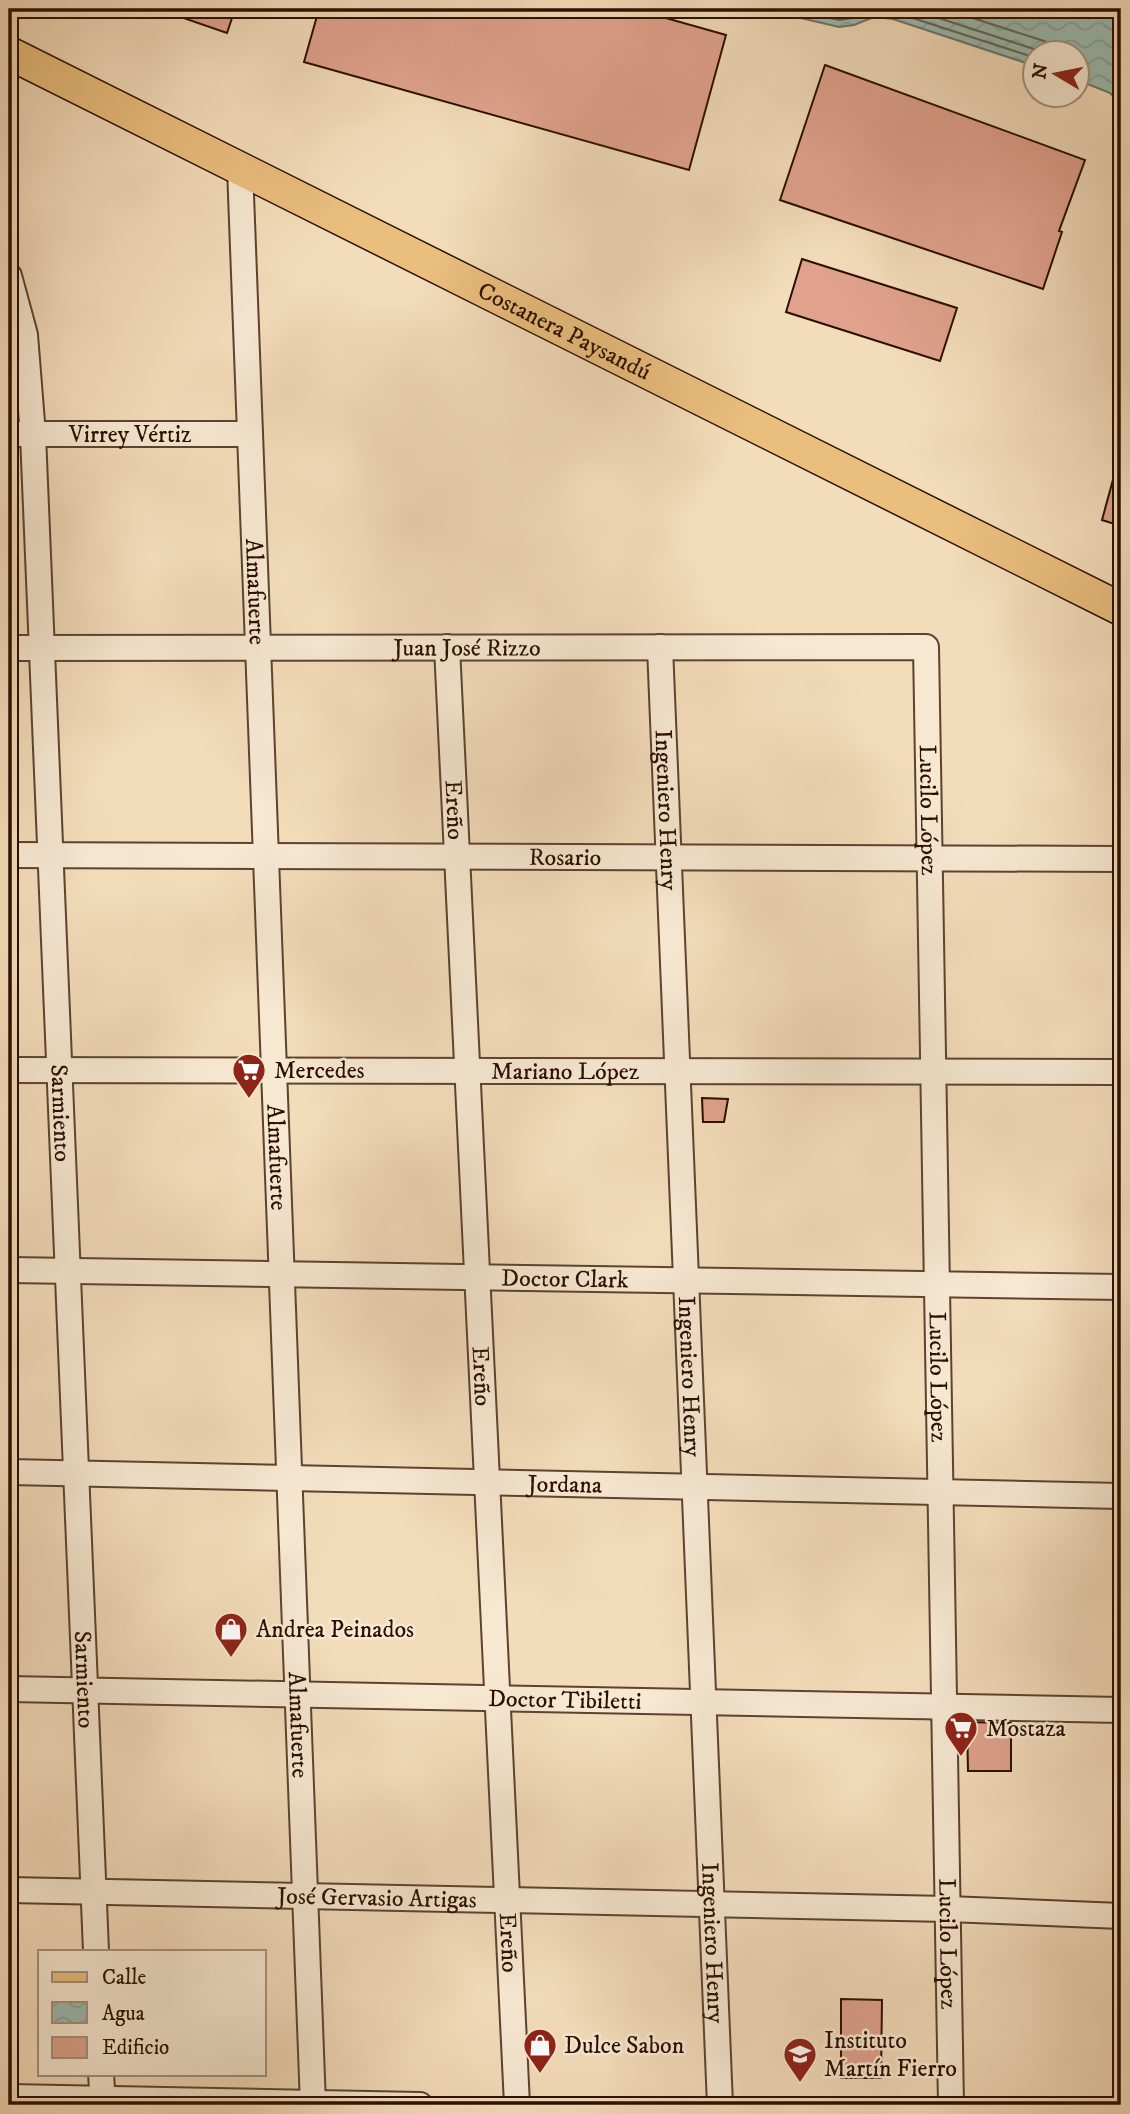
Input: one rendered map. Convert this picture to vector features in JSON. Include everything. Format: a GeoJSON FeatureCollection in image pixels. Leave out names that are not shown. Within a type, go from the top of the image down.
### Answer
{"type":"FeatureCollection","features":[{"type":"Feature","properties":{"kind":"main road","name":"Costanera Paysandú"},"geometry":{"type":"LineString","coordinates":[[9,53],[1121,609]]}},
{"type":"Feature","properties":{"kind":"street","name":"Almafuerte"},"geometry":{"type":"LineString","coordinates":[[240,168],[312,2104]]}},
{"type":"Feature","properties":{"kind":"street","name":"Sarmiento"},"geometry":{"type":"LineString","coordinates":[[9,276],[26,335],[21,434],[40,648],[96,1950]]}},
{"type":"Feature","properties":{"kind":"street","name":"Virrey Vértiz"},"geometry":{"type":"LineString","coordinates":[[21,434],[250,434]]}},
{"type":"Feature","properties":{"kind":"street","name":"Ingeniero Henry"},"geometry":{"type":"LineString","coordinates":[[660,647],[720,2105]]}},
{"type":"Feature","properties":{"kind":"street","name":"Juan José Rizzo"},"geometry":{"type":"LineString","coordinates":[[9,648],[926,647]]}},
{"type":"Feature","properties":{"kind":"street","name":"Lucilo López"},"geometry":{"type":"LineString","coordinates":[[926,647],[951,2105]]}},
{"type":"Feature","properties":{"kind":"street","name":"Ereño"},"geometry":{"type":"LineString","coordinates":[[447,648],[517,2105]]}},
{"type":"Feature","properties":{"kind":"street","name":"Rosario"},"geometry":{"type":"LineString","coordinates":[[9,855],[1121,859]]}},
{"type":"Feature","properties":{"kind":"street","name":"Mariano López"},"geometry":{"type":"LineString","coordinates":[[9,1070],[1121,1072]]}},
{"type":"Feature","properties":{"kind":"street","name":"Doctor Clark"},"geometry":{"type":"LineString","coordinates":[[9,1270],[1121,1287]]}},
{"type":"Feature","properties":{"kind":"street","name":"Jordana"},"geometry":{"type":"LineString","coordinates":[[9,1472],[1121,1496]]}},
{"type":"Feature","properties":{"kind":"street","name":"Doctor Tibiletti"},"geometry":{"type":"LineString","coordinates":[[9,1689],[1121,1710]]}},
{"type":"Feature","properties":{"kind":"street","name":"José Gervasio Artigas"},"geometry":{"type":"LineString","coordinates":[[9,1890],[948,1909],[1121,1916]]}},
{"type":"Feature","properties":{"kind":"street"},"geometry":{"type":"LineString","coordinates":[[102,2076],[103,2102]]}},
{"type":"Feature","properties":{"kind":"street"},"geometry":{"type":"LineString","coordinates":[[9,2097],[103,2102],[420,2105]]}},
{"type":"Feature","properties":{"kind":"water"},"geometry":{"type":"Polygon","coordinates":[[[762,9],[1121,9],[1121,104],[1110,93],[1092,86],[1092,38],[1021,38],[1021,61],[893,19],[874,17],[854,25],[839,27],[762,9]]]}},
{"type":"Feature","properties":{"kind":"building"},"geometry":{"type":"Polygon","coordinates":[[[235,9],[227,33],[163,11],[235,9]]]}},
{"type":"Feature","properties":{"kind":"building"},"geometry":{"type":"Polygon","coordinates":[[[319,9],[634,9],[726,35],[689,170],[304,62],[319,9]]]}},
{"type":"Feature","properties":{"kind":"building"},"geometry":{"type":"Polygon","coordinates":[[[825,65],[1085,160],[1059,231],[1062,232],[1043,289],[780,200],[825,65]]]}},
{"type":"Feature","properties":{"kind":"building"},"geometry":{"type":"Polygon","coordinates":[[[802,259],[957,308],[940,361],[786,312],[802,259]]]}},
{"type":"Feature","properties":{"kind":"building"},"geometry":{"type":"Polygon","coordinates":[[[1117,465],[1121,466],[1121,526],[1102,520],[1117,465]]]}},
{"type":"Feature","properties":{"kind":"building"},"geometry":{"type":"Polygon","coordinates":[[[702,1098],[728,1099],[724,1122],[703,1122],[702,1098]]]}},
{"type":"Feature","properties":{"kind":"building"},"geometry":{"type":"Polygon","coordinates":[[[967,1722],[1011,1723],[1011,1771],[968,1771],[967,1722]]]}},
{"type":"Feature","properties":{"kind":"building"},"geometry":{"type":"Polygon","coordinates":[[[841,1999],[882,2000],[881,2078],[841,2078],[841,1999]]]}},
{"type":"Feature","properties":{"kind":"place","name":"Mercedes"},"geometry":{"type":"Point","coordinates":[249,1100]}},
{"type":"Feature","properties":{"kind":"place","name":"Andrea Peinados"},"geometry":{"type":"Point","coordinates":[231,1659]}},
{"type":"Feature","properties":{"kind":"place","name":"Mostaza"},"geometry":{"type":"Point","coordinates":[961,1758]}},
{"type":"Feature","properties":{"kind":"place","name":"Dulce Sabon"},"geometry":{"type":"Point","coordinates":[540,2075]}},
{"type":"Feature","properties":{"kind":"place","name":"Instituto Martín Fierro"},"geometry":{"type":"Point","coordinates":[800,2084]}}]}
